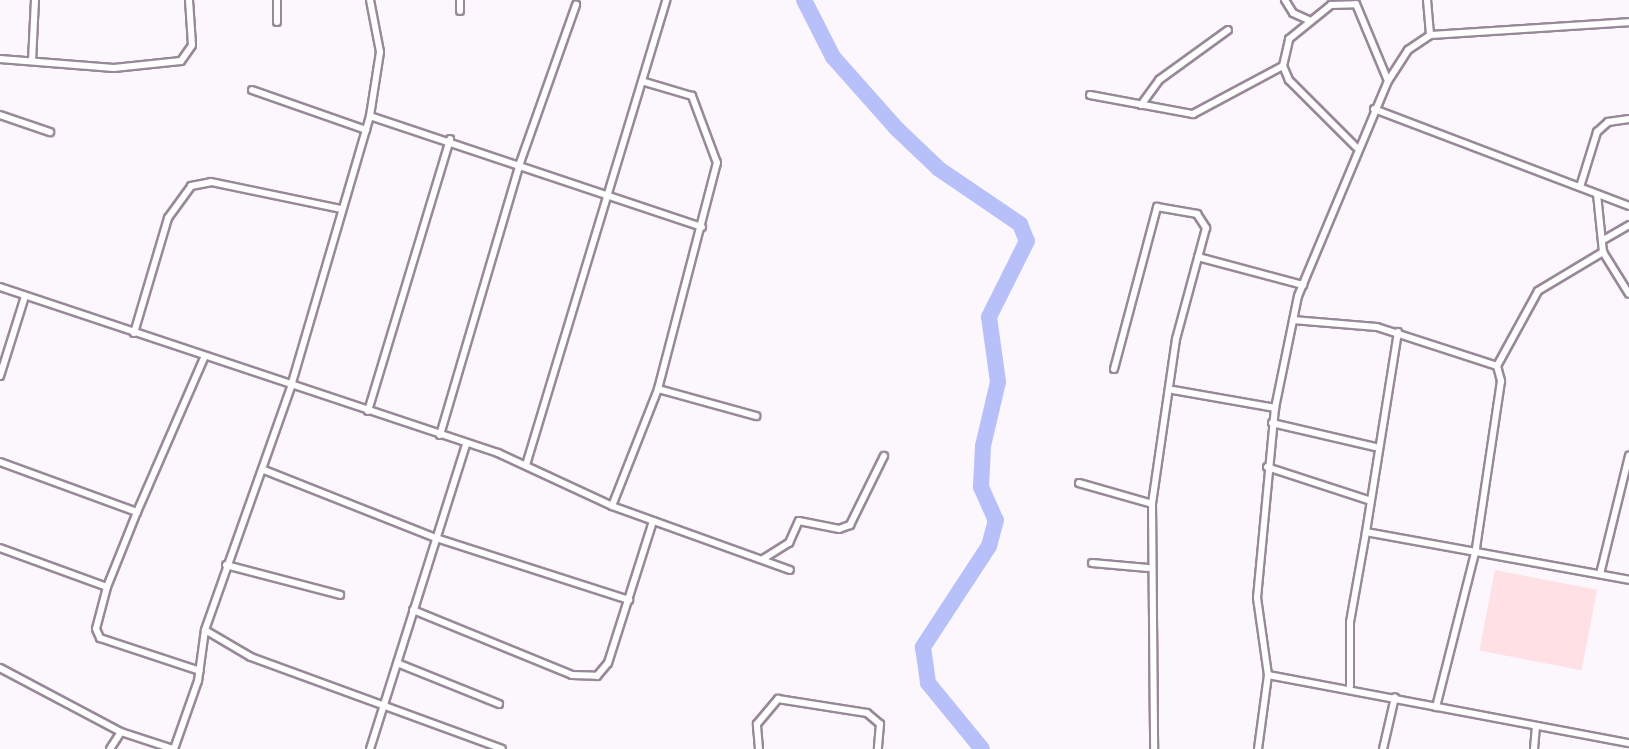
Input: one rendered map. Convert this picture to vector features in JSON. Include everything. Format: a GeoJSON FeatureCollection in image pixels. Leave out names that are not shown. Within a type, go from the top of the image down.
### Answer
{"type":"FeatureCollection","features":[{"type":"Feature","properties":{"kind":"street"},"geometry":{"type":"LineString","coordinates":[[32,61],[35,0]]}},
{"type":"Feature","properties":{"kind":"street"},"geometry":{"type":"LineString","coordinates":[[0,59],[114,68],[181,61],[192,45],[189,0]]}},
{"type":"Feature","properties":{"kind":"street"},"geometry":{"type":"LineString","coordinates":[[277,0],[277,22]]}},
{"type":"Feature","properties":{"kind":"street"},"geometry":{"type":"LineString","coordinates":[[0,668],[121,732],[173,749],[200,671],[205,630],[226,565],[264,470],[291,387],[370,116],[380,52],[370,0]]}},
{"type":"Feature","properties":{"kind":"street"},"geometry":{"type":"LineString","coordinates":[[460,0],[460,10]]}},
{"type":"Feature","properties":{"kind":"street"},"geometry":{"type":"LineString","coordinates":[[526,465],[645,82],[666,0]]}},
{"type":"Feature","properties":{"kind":"street"},"geometry":{"type":"LineString","coordinates":[[1285,0],[1293,13],[1309,20]]}},
{"type":"Feature","properties":{"kind":"street"},"geometry":{"type":"LineString","coordinates":[[1427,0],[1430,35]]}},
{"type":"Feature","properties":{"kind":"street"},"geometry":{"type":"LineString","coordinates":[[1356,147],[1301,96],[1283,66],[1289,39],[1309,20],[1339,2],[1356,2],[1388,82]]}},
{"type":"Feature","properties":{"kind":"street"},"geometry":{"type":"LineString","coordinates":[[440,435],[520,163],[576,5]]}},
{"type":"Feature","properties":{"kind":"street"},"geometry":{"type":"LineString","coordinates":[[1258,749],[1268,675],[1257,598],[1272,423],[1303,285],[1356,147],[1374,109],[1408,50],[1430,35],[1629,22]]}},
{"type":"Feature","properties":{"kind":"street"},"geometry":{"type":"LineString","coordinates":[[1141,105],[1159,80],[1228,30]]}},
{"type":"Feature","properties":{"kind":"street"},"geometry":{"type":"LineString","coordinates":[[1090,95],[1202,113],[1283,66]]}},
{"type":"Feature","properties":{"kind":"street"},"geometry":{"type":"LineString","coordinates":[[612,506],[658,389],[717,163],[700,106],[681,91],[645,82]]}},
{"type":"Feature","properties":{"kind":"street"},"geometry":{"type":"LineString","coordinates":[[252,90],[366,130]]}},
{"type":"Feature","properties":{"kind":"street"},"geometry":{"type":"LineString","coordinates":[[1374,109],[1629,206]]}},
{"type":"Feature","properties":{"kind":"street"},"geometry":{"type":"LineString","coordinates":[[0,115],[51,132]]}},
{"type":"Feature","properties":{"kind":"street"},"geometry":{"type":"LineString","coordinates":[[370,116],[450,139],[702,227]]}},
{"type":"Feature","properties":{"kind":"street"},"geometry":{"type":"LineString","coordinates":[[1580,187],[1597,132],[1616,119],[1629,119]]}},
{"type":"Feature","properties":{"kind":"street"},"geometry":{"type":"LineString","coordinates":[[368,411],[450,139]]}},
{"type":"Feature","properties":{"kind":"street"},"geometry":{"type":"LineString","coordinates":[[134,333],[168,218],[191,186],[211,182],[341,209]]}},
{"type":"Feature","properties":{"kind":"street"},"geometry":{"type":"LineString","coordinates":[[1597,194],[1605,239],[1604,252],[1629,294]]}},
{"type":"Feature","properties":{"kind":"street"},"geometry":{"type":"LineString","coordinates":[[1114,369],[1157,206],[1180,208],[1205,221],[1176,339],[1173,390],[1152,504],[1148,568],[1154,749]]}},
{"type":"Feature","properties":{"kind":"street"},"geometry":{"type":"LineString","coordinates":[[1605,239],[1629,225]]}},
{"type":"Feature","properties":{"kind":"street"},"geometry":{"type":"LineString","coordinates":[[1436,707],[1476,549],[1501,381],[1497,366],[1538,291],[1604,252]]}},
{"type":"Feature","properties":{"kind":"street"},"geometry":{"type":"LineString","coordinates":[[1198,257],[1303,285]]}},
{"type":"Feature","properties":{"kind":"street"},"geometry":{"type":"LineString","coordinates":[[0,287],[526,465],[612,506],[790,570]]}},
{"type":"Feature","properties":{"kind":"street"},"geometry":{"type":"LineString","coordinates":[[0,376],[25,296]]}},
{"type":"Feature","properties":{"kind":"street"},"geometry":{"type":"LineString","coordinates":[[1293,320],[1398,332],[1497,366]]}},
{"type":"Feature","properties":{"kind":"street"},"geometry":{"type":"LineString","coordinates":[[1350,686],[1350,622],[1366,532],[1376,447],[1398,332]]}},
{"type":"Feature","properties":{"kind":"street"},"geometry":{"type":"LineString","coordinates":[[200,671],[100,638],[96,629],[107,587],[204,358]]}},
{"type":"Feature","properties":{"kind":"street"},"geometry":{"type":"LineString","coordinates":[[658,389],[756,416]]}},
{"type":"Feature","properties":{"kind":"street"},"geometry":{"type":"LineString","coordinates":[[1173,390],[1275,408]]}},
{"type":"Feature","properties":{"kind":"street"},"geometry":{"type":"LineString","coordinates":[[1272,423],[1376,447]]}},
{"type":"Feature","properties":{"kind":"street"},"geometry":{"type":"LineString","coordinates":[[370,749],[467,445]]}},
{"type":"Feature","properties":{"kind":"street"},"geometry":{"type":"LineString","coordinates":[[763,559],[789,543],[799,521],[839,529],[850,525],[884,456]]}},
{"type":"Feature","properties":{"kind":"street"},"geometry":{"type":"LineString","coordinates":[[1600,574],[1629,456]]}},
{"type":"Feature","properties":{"kind":"street"},"geometry":{"type":"LineString","coordinates":[[0,462],[137,512]]}},
{"type":"Feature","properties":{"kind":"street"},"geometry":{"type":"LineString","coordinates":[[1267,467],[1368,500]]}},
{"type":"Feature","properties":{"kind":"street"},"geometry":{"type":"LineString","coordinates":[[264,470],[436,538],[629,600]]}},
{"type":"Feature","properties":{"kind":"street"},"geometry":{"type":"LineString","coordinates":[[1079,483],[1152,504]]}},
{"type":"Feature","properties":{"kind":"street"},"geometry":{"type":"LineString","coordinates":[[413,610],[572,675],[597,676],[608,663],[653,521]]}},
{"type":"Feature","properties":{"kind":"street"},"geometry":{"type":"LineString","coordinates":[[1366,532],[1476,549],[1629,580]]}},
{"type":"Feature","properties":{"kind":"street"},"geometry":{"type":"LineString","coordinates":[[0,548],[107,587]]}},
{"type":"Feature","properties":{"kind":"street"},"geometry":{"type":"LineString","coordinates":[[1092,564],[1148,568]]}},
{"type":"Feature","properties":{"kind":"street"},"geometry":{"type":"LineString","coordinates":[[226,565],[340,595]]}},
{"type":"Feature","properties":{"kind":"street"},"geometry":{"type":"LineString","coordinates":[[205,630],[251,657],[382,708],[502,749]]}},
{"type":"Feature","properties":{"kind":"street"},"geometry":{"type":"LineString","coordinates":[[397,663],[499,704]]}},
{"type":"Feature","properties":{"kind":"street"},"geometry":{"type":"LineString","coordinates":[[1268,675],[1350,686],[1536,728],[1629,743]]}},
{"type":"Feature","properties":{"kind":"street"},"geometry":{"type":"LineString","coordinates":[[1383,749],[1395,697]]}},
{"type":"Feature","properties":{"kind":"street"},"geometry":{"type":"LineString","coordinates":[[759,749],[757,724],[778,699],[867,713],[880,724],[878,749]]}},
{"type":"Feature","properties":{"kind":"street"},"geometry":{"type":"LineString","coordinates":[[1534,749],[1536,728]]}},
{"type":"Feature","properties":{"kind":"street"},"geometry":{"type":"LineString","coordinates":[[110,749],[121,732]]}},
{"type":"Feature","properties":{"kind":"shaded area"},"geometry":{"type":"Polygon","coordinates":[[[1495,570],[1597,590],[1581,670],[1479,650],[1495,570]]]}},
{"type":"Feature","properties":{"kind":"waterway"},"geometry":{"type":"LineString","coordinates":[[804,0],[833,57],[896,128],[939,169],[1020,224],[1027,241],[989,317],[998,382],[983,446],[981,487],[996,520],[989,546],[923,647],[928,683],[982,749]]}}]}
